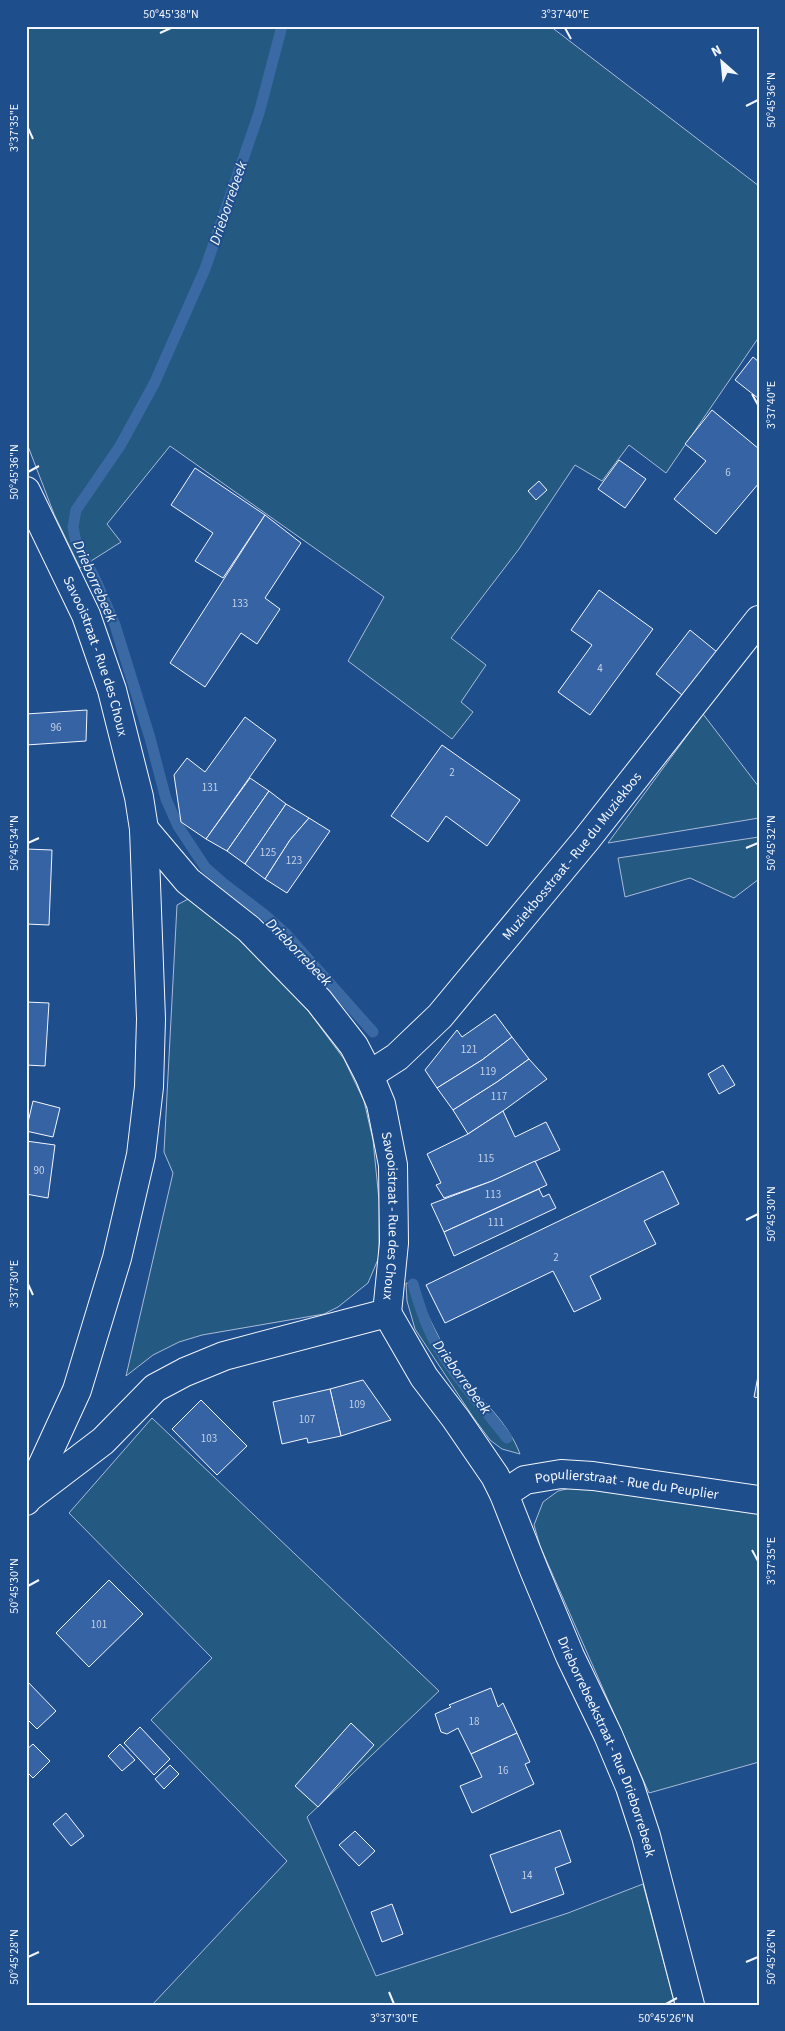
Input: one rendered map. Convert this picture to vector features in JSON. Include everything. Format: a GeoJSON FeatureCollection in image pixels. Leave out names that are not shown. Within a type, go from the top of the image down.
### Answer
{"type":"FeatureCollection","features":[{"type":"Feature","properties":{"kind":"street","name":"Savooistraat - Rue des Choux"},"geometry":{"type":"LineString","coordinates":[[26,491],[86,615],[112,690],[139,797],[144,829],[151,1020],[149,1087],[141,1154],[117,1258],[77,1390],[27,1500]]}},
{"type":"Feature","properties":{"kind":"street","name":"Muziekbosstraat - Rue du Muziekbos"},"geometry":{"type":"LineString","coordinates":[[369,1075],[397,1057],[446,1009],[586,840],[759,620]]}},
{"type":"Feature","properties":{"kind":"street","name":"Savooistraat - Rue des Choux"},"geometry":{"type":"LineString","coordinates":[[27,1500],[103,1441],[155,1388],[185,1372],[224,1356],[387,1313],[394,1244],[393,1165],[381,1104],[369,1075],[354,1046],[319,1001],[248,930],[188,880],[144,829]]}},
{"type":"Feature","properties":{"kind":"street"},"geometry":{"type":"LineString","coordinates":[[387,1313],[424,1377],[456,1419],[495,1476],[504,1494]]}},
{"type":"Feature","properties":{"kind":"street","name":"Populierstraat - Rue du Peuplier"},"geometry":{"type":"LineString","coordinates":[[504,1494],[525,1480],[561,1474],[593,1476],[759,1500]]}},
{"type":"Feature","properties":{"kind":"street","name":"Drieborrebeekstraat - Rue Drieborrebeek"},"geometry":{"type":"LineString","coordinates":[[504,1494],[570,1656],[608,1735],[630,1788],[646,1836],[690,2005]]}},
{"type":"Feature","properties":{"kind":"shaded area"},"geometry":{"type":"Polygon","coordinates":[[[26,26],[550,26],[759,186],[759,337],[666,473],[629,445],[602,481],[575,465],[519,549],[451,638],[486,665],[461,702],[473,712],[452,739],[348,661],[384,597],[170,446],[107,524],[121,542],[80,568],[54,514],[26,441],[26,26]]]}},
{"type":"Feature","properties":{"kind":"shaded area"},"geometry":{"type":"Polygon","coordinates":[[[703,714],[759,787],[759,818],[608,843],[703,714]]]}},
{"type":"Feature","properties":{"kind":"shaded area"},"geometry":{"type":"Polygon","coordinates":[[[759,837],[759,879],[734,898],[690,878],[625,897],[618,858],[759,837]]]}},
{"type":"Feature","properties":{"kind":"shaded area"},"geometry":{"type":"Polygon","coordinates":[[[192,897],[209,906],[298,997],[344,1059],[364,1101],[373,1140],[379,1200],[379,1257],[368,1283],[338,1307],[324,1314],[202,1335],[179,1342],[153,1355],[126,1376],[173,1173],[164,1152],[177,905],[192,897]]]}},
{"type":"Feature","properties":{"kind":"shaded area"},"geometry":{"type":"Polygon","coordinates":[[[406,1283],[413,1284],[451,1360],[500,1420],[515,1442],[520,1454],[502,1449],[490,1440],[473,1417],[415,1329],[407,1301],[406,1283]]]}},
{"type":"Feature","properties":{"kind":"shaded area"},"geometry":{"type":"Polygon","coordinates":[[[152,1418],[439,1691],[307,1817],[376,1976],[568,1913],[643,1884],[675,2005],[152,2005],[287,1861],[151,1720],[212,1658],[69,1513],[152,1418]]]}},
{"type":"Feature","properties":{"kind":"shaded area"},"geometry":{"type":"Polygon","coordinates":[[[575,1487],[759,1512],[759,1762],[649,1793],[540,1546],[534,1525],[543,1502],[558,1491],[575,1487]]]}},
{"type":"Feature","properties":{"kind":"building"},"geometry":{"type":"Polygon","coordinates":[[[753,357],[759,362],[759,399],[735,380],[753,357]]]}},
{"type":"Feature","properties":{"kind":"building"},"geometry":{"type":"Polygon","coordinates":[[[712,410],[759,449],[759,483],[716,534],[674,499],[706,461],[685,444],[712,410]]]}},
{"type":"Feature","properties":{"kind":"building"},"geometry":{"type":"Polygon","coordinates":[[[619,460],[646,479],[625,508],[598,489],[619,460]]]}},
{"type":"Feature","properties":{"kind":"building"},"geometry":{"type":"Polygon","coordinates":[[[195,468],[265,515],[223,578],[195,561],[213,533],[171,505],[195,468]]]}},
{"type":"Feature","properties":{"kind":"building"},"geometry":{"type":"Polygon","coordinates":[[[539,481],[547,490],[536,500],[528,491],[539,481]]]}},
{"type":"Feature","properties":{"kind":"building"},"geometry":{"type":"Polygon","coordinates":[[[265,515],[301,543],[265,598],[280,609],[257,644],[241,633],[205,687],[170,663],[265,515]]]}},
{"type":"Feature","properties":{"kind":"building"},"geometry":{"type":"Polygon","coordinates":[[[599,590],[653,629],[590,715],[558,692],[592,645],[571,630],[599,590]]]}},
{"type":"Feature","properties":{"kind":"building"},"geometry":{"type":"Polygon","coordinates":[[[690,630],[717,652],[682,695],[656,674],[690,630]]]}},
{"type":"Feature","properties":{"kind":"building"},"geometry":{"type":"Polygon","coordinates":[[[87,710],[86,741],[26,745],[26,714],[87,710]]]}},
{"type":"Feature","properties":{"kind":"building"},"geometry":{"type":"Polygon","coordinates":[[[245,717],[276,740],[206,839],[181,822],[174,775],[187,758],[205,772],[245,717]]]}},
{"type":"Feature","properties":{"kind":"building"},"geometry":{"type":"Polygon","coordinates":[[[442,745],[520,800],[487,846],[446,816],[428,842],[391,816],[442,745]]]}},
{"type":"Feature","properties":{"kind":"building"},"geometry":{"type":"Polygon","coordinates":[[[250,778],[269,791],[227,851],[206,839],[250,778]]]}},
{"type":"Feature","properties":{"kind":"building"},"geometry":{"type":"Polygon","coordinates":[[[269,791],[286,804],[245,864],[227,851],[269,791]]]}},
{"type":"Feature","properties":{"kind":"building"},"geometry":{"type":"Polygon","coordinates":[[[286,804],[309,818],[290,840],[265,879],[245,864],[286,804]]]}},
{"type":"Feature","properties":{"kind":"building"},"geometry":{"type":"Polygon","coordinates":[[[309,818],[330,831],[287,893],[265,879],[290,840],[309,818]]]}},
{"type":"Feature","properties":{"kind":"building"},"geometry":{"type":"Polygon","coordinates":[[[26,849],[52,850],[49,925],[26,924],[26,849]]]}},
{"type":"Feature","properties":{"kind":"building"},"geometry":{"type":"Polygon","coordinates":[[[26,1002],[49,1003],[45,1066],[26,1065],[26,1002]]]}},
{"type":"Feature","properties":{"kind":"building"},"geometry":{"type":"Polygon","coordinates":[[[495,1014],[512,1037],[482,1060],[437,1088],[425,1070],[457,1030],[462,1037],[495,1014]]]}},
{"type":"Feature","properties":{"kind":"building"},"geometry":{"type":"Polygon","coordinates":[[[512,1037],[529,1059],[453,1110],[437,1088],[482,1060],[512,1037]]]}},
{"type":"Feature","properties":{"kind":"building"},"geometry":{"type":"Polygon","coordinates":[[[529,1059],[547,1079],[468,1134],[453,1110],[529,1059]]]}},
{"type":"Feature","properties":{"kind":"building"},"geometry":{"type":"Polygon","coordinates":[[[723,1065],[735,1085],[719,1094],[708,1074],[723,1065]]]}},
{"type":"Feature","properties":{"kind":"building"},"geometry":{"type":"Polygon","coordinates":[[[33,1101],[60,1108],[53,1137],[26,1131],[33,1101]]]}},
{"type":"Feature","properties":{"kind":"building"},"geometry":{"type":"Polygon","coordinates":[[[503,1111],[515,1137],[546,1122],[560,1150],[492,1181],[444,1198],[436,1185],[441,1183],[427,1154],[468,1134],[503,1111]]]}},
{"type":"Feature","properties":{"kind":"building"},"geometry":{"type":"Polygon","coordinates":[[[26,1141],[55,1145],[48,1198],[26,1194],[26,1141]]]}},
{"type":"Feature","properties":{"kind":"building"},"geometry":{"type":"Polygon","coordinates":[[[535,1161],[547,1185],[444,1232],[431,1204],[492,1181],[535,1161]]]}},
{"type":"Feature","properties":{"kind":"building"},"geometry":{"type":"Polygon","coordinates":[[[663,1171],[679,1204],[644,1221],[656,1244],[590,1276],[601,1299],[574,1312],[553,1271],[445,1323],[426,1285],[663,1171]]]}},
{"type":"Feature","properties":{"kind":"building"},"geometry":{"type":"Polygon","coordinates":[[[539,1189],[543,1197],[549,1194],[556,1208],[454,1256],[444,1232],[539,1189]]]}},
{"type":"Feature","properties":{"kind":"building"},"geometry":{"type":"Polygon","coordinates":[[[759,1371],[759,1398],[754,1397],[759,1371]]]}},
{"type":"Feature","properties":{"kind":"building"},"geometry":{"type":"Polygon","coordinates":[[[363,1380],[391,1420],[341,1436],[330,1389],[363,1380]]]}},
{"type":"Feature","properties":{"kind":"building"},"geometry":{"type":"Polygon","coordinates":[[[330,1389],[341,1436],[308,1443],[307,1438],[282,1444],[273,1402],[330,1389]]]}},
{"type":"Feature","properties":{"kind":"building"},"geometry":{"type":"Polygon","coordinates":[[[201,1400],[247,1446],[217,1475],[172,1429],[201,1400]]]}},
{"type":"Feature","properties":{"kind":"building"},"geometry":{"type":"Polygon","coordinates":[[[109,1580],[143,1614],[89,1667],[56,1633],[109,1580]]]}},
{"type":"Feature","properties":{"kind":"building"},"geometry":{"type":"Polygon","coordinates":[[[26,1680],[56,1711],[37,1729],[26,1718],[26,1680]]]}},
{"type":"Feature","properties":{"kind":"building"},"geometry":{"type":"Polygon","coordinates":[[[491,1688],[498,1707],[503,1703],[517,1733],[471,1754],[458,1728],[447,1734],[441,1732],[435,1714],[451,1707],[449,1705],[491,1688]]]}},
{"type":"Feature","properties":{"kind":"building"},"geometry":{"type":"Polygon","coordinates":[[[351,1723],[374,1745],[318,1807],[295,1786],[351,1723]]]}},
{"type":"Feature","properties":{"kind":"building"},"geometry":{"type":"Polygon","coordinates":[[[140,1727],[170,1759],[154,1775],[124,1743],[140,1727]]]}},
{"type":"Feature","properties":{"kind":"building"},"geometry":{"type":"Polygon","coordinates":[[[517,1733],[530,1762],[525,1764],[534,1784],[472,1813],[460,1786],[482,1777],[471,1754],[517,1733]]]}},
{"type":"Feature","properties":{"kind":"building"},"geometry":{"type":"Polygon","coordinates":[[[33,1744],[50,1761],[33,1778],[26,1771],[26,1750],[33,1744]]]}},
{"type":"Feature","properties":{"kind":"building"},"geometry":{"type":"Polygon","coordinates":[[[120,1744],[135,1760],[122,1771],[108,1756],[120,1744]]]}},
{"type":"Feature","properties":{"kind":"building"},"geometry":{"type":"Polygon","coordinates":[[[170,1765],[179,1774],[164,1789],[155,1779],[170,1765]]]}},
{"type":"Feature","properties":{"kind":"building"},"geometry":{"type":"Polygon","coordinates":[[[66,1813],[84,1836],[71,1846],[53,1824],[66,1813]]]}},
{"type":"Feature","properties":{"kind":"building"},"geometry":{"type":"Polygon","coordinates":[[[560,1830],[571,1862],[555,1868],[564,1894],[511,1913],[490,1855],[560,1830]]]}},
{"type":"Feature","properties":{"kind":"building"},"geometry":{"type":"Polygon","coordinates":[[[355,1831],[375,1851],[359,1866],[339,1845],[355,1831]]]}},
{"type":"Feature","properties":{"kind":"building"},"geometry":{"type":"Polygon","coordinates":[[[392,1904],[403,1934],[382,1942],[371,1912],[392,1904]]]}},
{"type":"Feature","properties":{"kind":"waterway","name":"Drieborrebeek"},"geometry":{"type":"LineString","coordinates":[[282,26],[259,113],[205,269],[154,384],[120,446],[76,510],[73,527],[76,542],[96,581],[115,625],[150,738],[166,799],[178,826],[205,867],[285,933],[373,1032]]}},
{"type":"Feature","properties":{"kind":"waterway","name":"Drieborrebeek"},"geometry":{"type":"LineString","coordinates":[[413,1284],[428,1328],[435,1342],[460,1379],[507,1438]]}}]}
